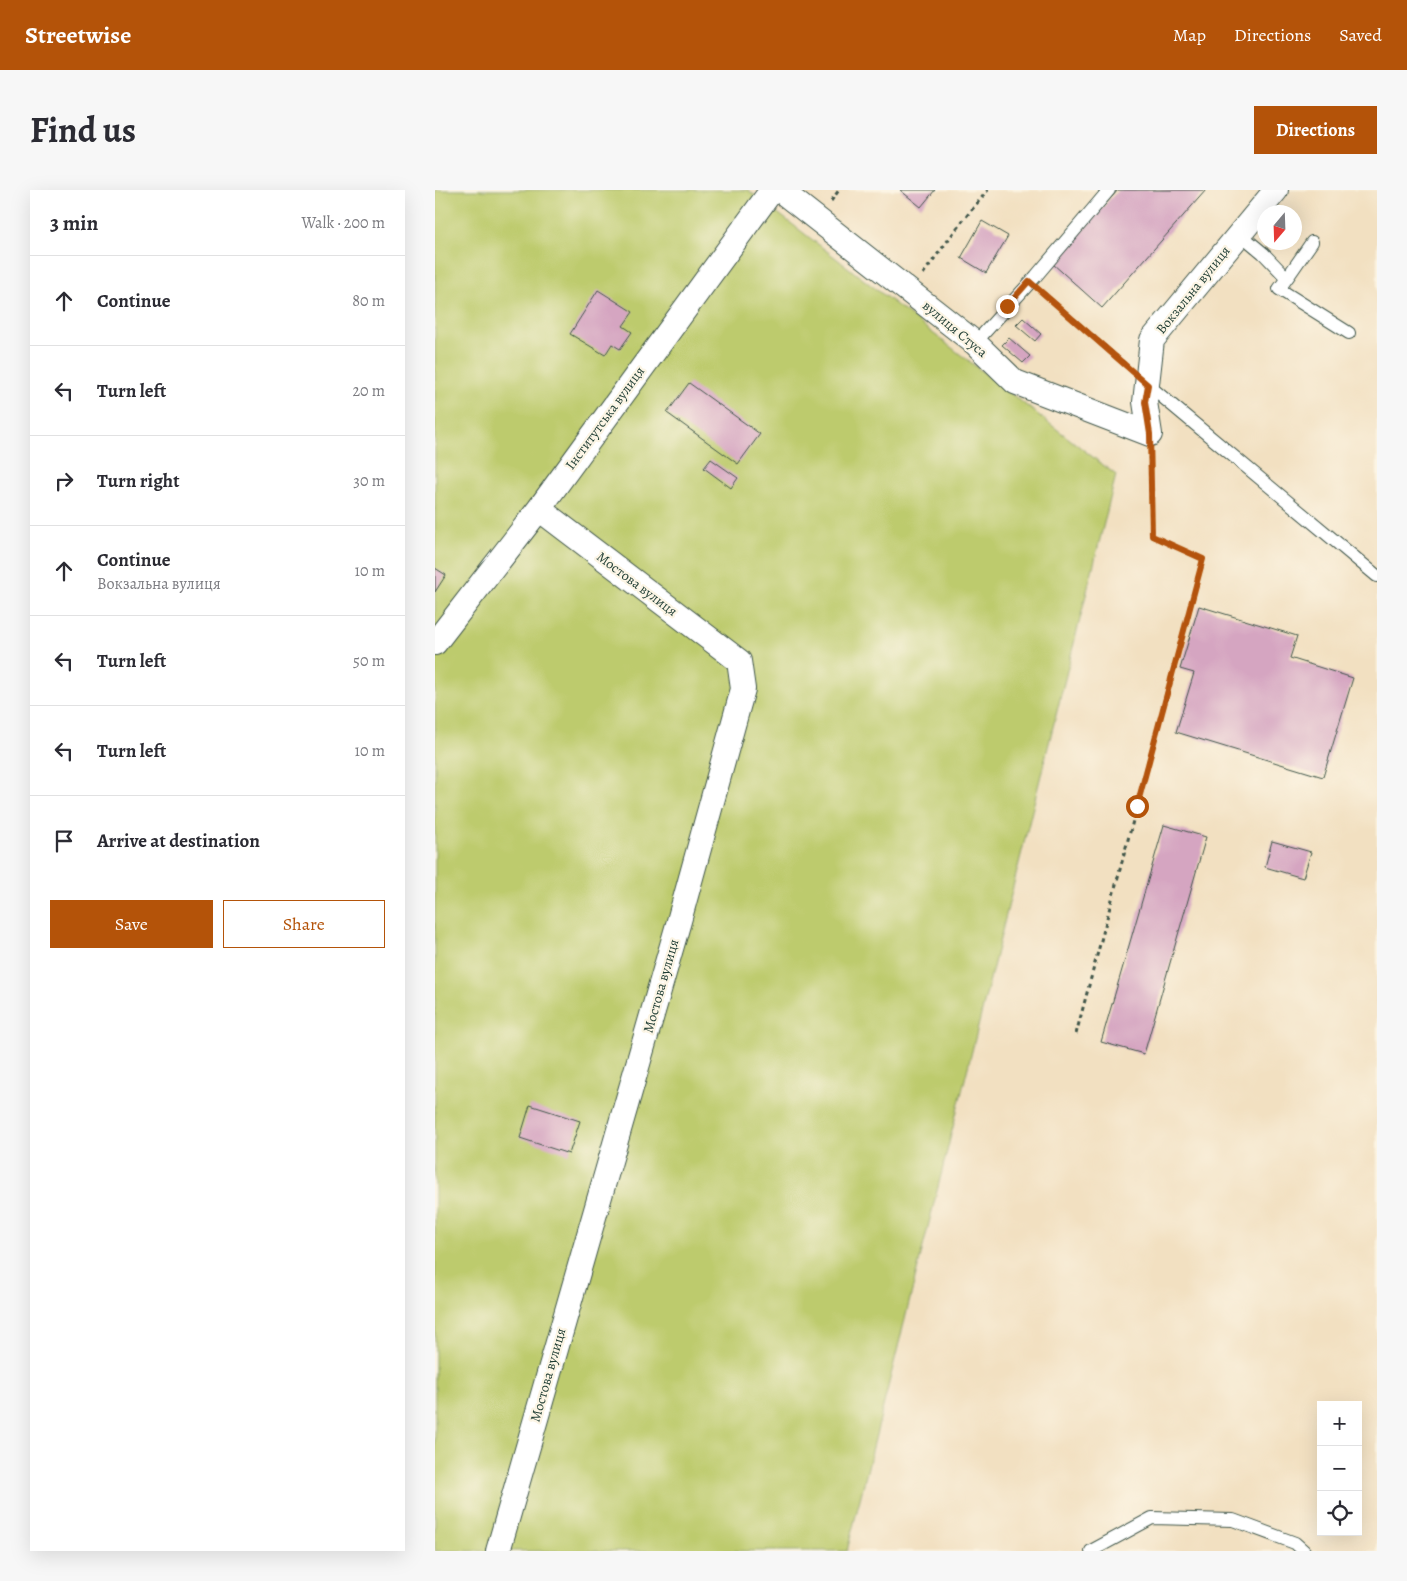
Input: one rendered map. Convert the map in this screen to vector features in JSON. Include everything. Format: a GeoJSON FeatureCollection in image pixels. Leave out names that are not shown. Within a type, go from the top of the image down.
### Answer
{"type":"FeatureCollection","features":[{"type":"Feature","properties":{"kind":"street","name":"Інститутська вулиця"},"geometry":{"type":"LineString","coordinates":[[435,643],[539,510],[772,190]]}},
{"type":"Feature","properties":{"kind":"street","name":"вулиця Стуса"},"geometry":{"type":"LineString","coordinates":[[780,190],[975,343],[1015,382],[1150,434]]}},
{"type":"Feature","properties":{"kind":"street","name":"Вокзальна вулиця"},"geometry":{"type":"LineString","coordinates":[[1150,434],[1145,402],[1152,340],[1276,190]]}},
{"type":"Feature","properties":{"kind":"street","name":"Мостова вулиця"},"geometry":{"type":"LineString","coordinates":[[497,1551],[679,921],[743,689],[739,661],[539,510]]}},
{"type":"Feature","properties":{"kind":"lane"},"geometry":{"type":"LineString","coordinates":[[975,343],[1029,281],[1036,276],[1109,190]]}},
{"type":"Feature","properties":{"kind":"lane"},"geometry":{"type":"LineString","coordinates":[[1239,233],[1263,253],[1287,278]]}},
{"type":"Feature","properties":{"kind":"lane"},"geometry":{"type":"LineString","coordinates":[[1312,242],[1279,289],[1349,333]]}},
{"type":"Feature","properties":{"kind":"lane"},"geometry":{"type":"LineString","coordinates":[[1148,385],[1377,576]]}},
{"type":"Feature","properties":{"kind":"lane"},"geometry":{"type":"LineString","coordinates":[[1091,1551],[1152,1518],[1233,1520],[1295,1544],[1304,1551]]}},
{"type":"Feature","properties":{"kind":"path"},"geometry":{"type":"LineString","coordinates":[[910,292],[960,224],[988,190]]}},
{"type":"Feature","properties":{"kind":"path"},"geometry":{"type":"LineString","coordinates":[[1029,281],[1148,385]]}},
{"type":"Feature","properties":{"kind":"path"},"geometry":{"type":"LineString","coordinates":[[1076,1034],[1203,559],[1152,536],[1150,434]]}},
{"type":"Feature","properties":{"kind":"green space"},"geometry":{"type":"Polygon","coordinates":[[[435,190],[748,190],[1116,475],[847,1551],[435,1551],[435,190]]]}},
{"type":"Feature","properties":{"kind":"building"},"geometry":{"type":"Polygon","coordinates":[[[900,190],[935,190],[921,207],[900,190]]]}},
{"type":"Feature","properties":{"kind":"building"},"geometry":{"type":"Polygon","coordinates":[[[1118,190],[1206,190],[1102,308],[1053,264],[1118,190]]]}},
{"type":"Feature","properties":{"kind":"building"},"geometry":{"type":"Polygon","coordinates":[[[982,221],[1008,236],[986,273],[961,258],[982,221]]]}},
{"type":"Feature","properties":{"kind":"building"},"geometry":{"type":"Polygon","coordinates":[[[598,290],[633,312],[623,326],[632,332],[620,349],[612,344],[605,355],[570,334],[598,290]]]}},
{"type":"Feature","properties":{"kind":"building"},"geometry":{"type":"Polygon","coordinates":[[[1023,318],[1041,334],[1035,341],[1016,325],[1023,318]]]}},
{"type":"Feature","properties":{"kind":"building"},"geometry":{"type":"Polygon","coordinates":[[[1009,338],[1030,356],[1023,363],[1002,345],[1009,338]]]}},
{"type":"Feature","properties":{"kind":"building"},"geometry":{"type":"Polygon","coordinates":[[[689,383],[760,434],[738,464],[667,413],[689,383]]]}},
{"type":"Feature","properties":{"kind":"building"},"geometry":{"type":"Polygon","coordinates":[[[711,459],[738,478],[731,488],[704,468],[711,459]]]}},
{"type":"Feature","properties":{"kind":"building"},"geometry":{"type":"Polygon","coordinates":[[[435,568],[446,575],[435,592],[435,568]]]}},
{"type":"Feature","properties":{"kind":"building"},"geometry":{"type":"Polygon","coordinates":[[[1199,606],[1297,636],[1290,658],[1353,678],[1323,777],[1176,732],[1194,673],[1180,669],[1199,606]]]}},
{"type":"Feature","properties":{"kind":"building"},"geometry":{"type":"Polygon","coordinates":[[[1164,825],[1206,837],[1144,1054],[1101,1042],[1164,825]]]}},
{"type":"Feature","properties":{"kind":"building"},"geometry":{"type":"Polygon","coordinates":[[[1272,841],[1311,852],[1303,878],[1265,867],[1272,841]]]}},
{"type":"Feature","properties":{"kind":"building"},"geometry":{"type":"Polygon","coordinates":[[[530,1105],[580,1121],[569,1154],[520,1138],[530,1105]]]}},
{"type":"Feature","properties":{"kind":"route"},"geometry":{"type":"LineString","coordinates":[[1007,306],[1029,281],[1148,385],[1145,402],[1150,434],[1152,536],[1203,559],[1137,806]]}}]}
